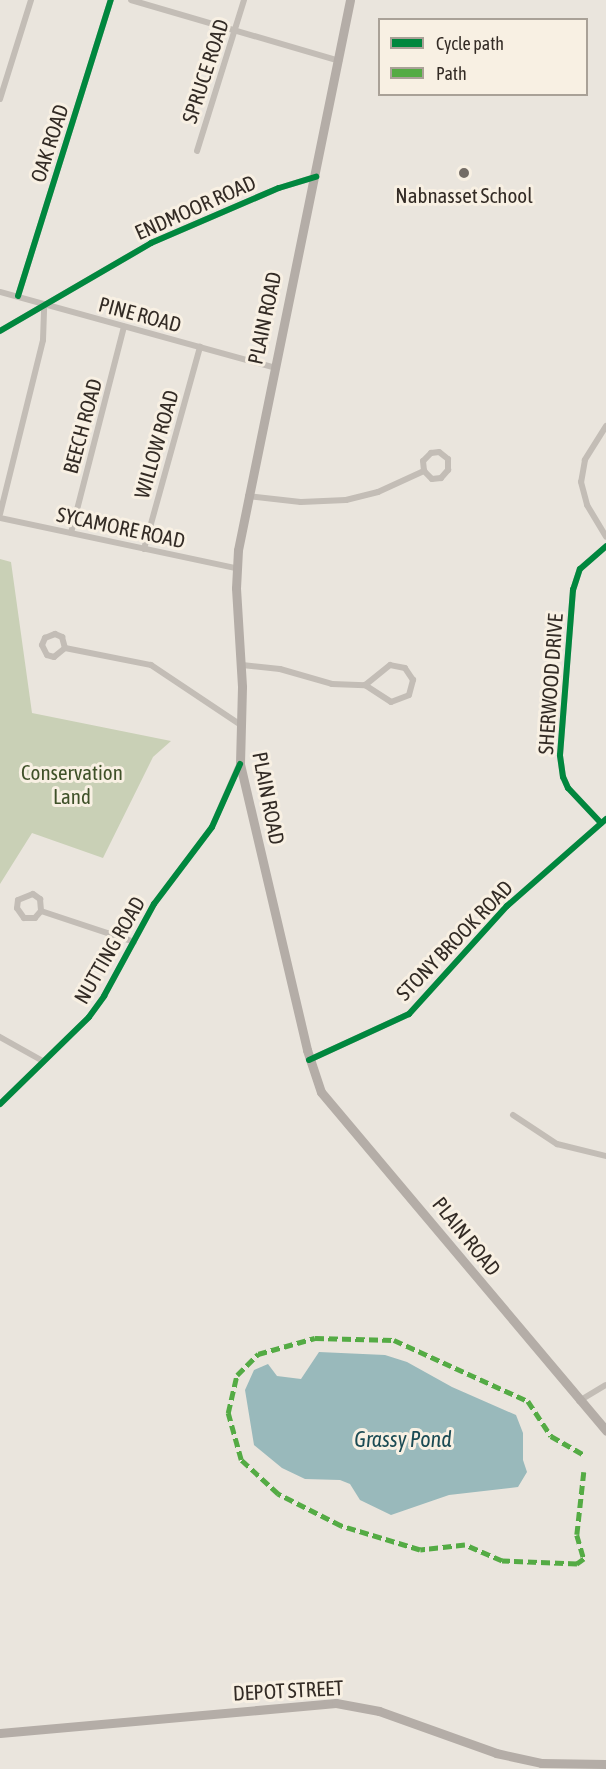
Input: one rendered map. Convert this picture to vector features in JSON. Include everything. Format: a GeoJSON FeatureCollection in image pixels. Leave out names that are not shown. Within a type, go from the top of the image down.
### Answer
{"type":"FeatureCollection","features":[{"type":"Feature","properties":{"kind":"main road","name":"PLAIN ROAD"},"geometry":{"type":"LineString","coordinates":[[350,0],[316,177],[272,367],[247,496],[236,568],[242,665],[240,764],[309,1060],[321,1092],[335,1112],[402,1186],[606,1431]]}},
{"type":"Feature","properties":{"kind":"main road","name":"DEPOT STREET"},"geometry":{"type":"LineString","coordinates":[[0,1733],[336,1703],[379,1711],[518,1758],[541,1763],[606,1764]]}},
{"type":"Feature","properties":{"kind":"street"},"geometry":{"type":"LineString","coordinates":[[0,99],[31,0]]}},
{"type":"Feature","properties":{"kind":"street","name":"OAK ROAD"},"geometry":{"type":"LineString","coordinates":[[18,296],[111,0]]}},
{"type":"Feature","properties":{"kind":"street"},"geometry":{"type":"LineString","coordinates":[[131,0],[339,62]]}},
{"type":"Feature","properties":{"kind":"street","name":"SPRUCE ROAD"},"geometry":{"type":"LineString","coordinates":[[197,151],[244,0]]}},
{"type":"Feature","properties":{"kind":"street","name":"ENDMOOR ROAD"},"geometry":{"type":"LineString","coordinates":[[0,331],[44,303],[151,243],[279,188],[316,177]]}},
{"type":"Feature","properties":{"kind":"street","name":"PINE ROAD"},"geometry":{"type":"LineString","coordinates":[[0,292],[272,367]]}},
{"type":"Feature","properties":{"kind":"street"},"geometry":{"type":"LineString","coordinates":[[0,516],[43,340],[44,303]]}},
{"type":"Feature","properties":{"kind":"street","name":"BEECH ROAD"},"geometry":{"type":"LineString","coordinates":[[71,533],[124,327]]}},
{"type":"Feature","properties":{"kind":"street","name":"WILLOW ROAD"},"geometry":{"type":"LineString","coordinates":[[144,549],[200,347]]}},
{"type":"Feature","properties":{"kind":"street"},"geometry":{"type":"LineString","coordinates":[[606,426],[585,460],[581,482],[587,505],[606,537]]}},
{"type":"Feature","properties":{"kind":"street"},"geometry":{"type":"LineString","coordinates":[[440,452],[448,459],[448,470],[441,478],[432,478],[424,471],[423,460],[431,453],[440,452]]}},
{"type":"Feature","properties":{"kind":"street"},"geometry":{"type":"LineString","coordinates":[[247,496],[335,502],[378,492],[424,471]]}},
{"type":"Feature","properties":{"kind":"street","name":"SYCAMORE ROAD"},"geometry":{"type":"LineString","coordinates":[[0,516],[236,568]]}},
{"type":"Feature","properties":{"kind":"street","name":"SHERWOOD DRIVE"},"geometry":{"type":"LineString","coordinates":[[603,821],[568,788],[562,777],[560,755],[573,590],[580,568],[606,546]]}},
{"type":"Feature","properties":{"kind":"street"},"geometry":{"type":"LineString","coordinates":[[65,648],[151,665],[241,725]]}},
{"type":"Feature","properties":{"kind":"street"},"geometry":{"type":"LineString","coordinates":[[242,665],[280,669],[332,684],[365,685],[386,700],[396,702],[409,695],[413,680],[405,668],[390,665],[365,685]]}},
{"type":"Feature","properties":{"kind":"street","name":"NUTTING ROAD"},"geometry":{"type":"LineString","coordinates":[[0,1104],[41,1060],[89,1017],[135,942],[154,904],[212,827],[240,764]]}},
{"type":"Feature","properties":{"kind":"street"},"geometry":{"type":"LineString","coordinates":[[229,789],[245,787]]}},
{"type":"Feature","properties":{"kind":"street","name":"STONY BROOK ROAD"},"geometry":{"type":"LineString","coordinates":[[309,1060],[409,1014],[507,906],[603,821]]}},
{"type":"Feature","properties":{"kind":"street"},"geometry":{"type":"LineString","coordinates":[[33,894],[40,899],[41,912],[35,918],[24,918],[18,912],[18,900],[33,894]]}},
{"type":"Feature","properties":{"kind":"street"},"geometry":{"type":"LineString","coordinates":[[41,912],[135,942]]}},
{"type":"Feature","properties":{"kind":"street"},"geometry":{"type":"LineString","coordinates":[[0,1037],[41,1060]]}},
{"type":"Feature","properties":{"kind":"street"},"geometry":{"type":"LineString","coordinates":[[513,1115],[556,1144],[606,1156]]}},
{"type":"Feature","properties":{"kind":"street"},"geometry":{"type":"LineString","coordinates":[[579,1401],[606,1385]]}},
{"type":"Feature","properties":{"kind":"green space","name":"Conservation Land"},"geometry":{"type":"Polygon","coordinates":[[[0,559],[11,562],[32,713],[171,741],[153,757],[103,858],[32,833],[0,884],[0,559]]]}},
{"type":"Feature","properties":{"kind":"water","name":"Grassy Pond"},"geometry":{"type":"Polygon","coordinates":[[[319,1352],[385,1355],[407,1362],[452,1387],[516,1415],[523,1433],[523,1460],[527,1472],[518,1487],[449,1495],[391,1515],[360,1500],[350,1484],[340,1480],[305,1479],[282,1468],[254,1445],[245,1390],[254,1370],[268,1364],[277,1376],[301,1379],[319,1352]]]}},
{"type":"Feature","properties":{"kind":"marked path"},"geometry":{"type":"LineString","coordinates":[[584,1472],[577,1535],[584,1559],[577,1564],[502,1561],[465,1545],[420,1550],[341,1526],[278,1494],[241,1460],[228,1413],[237,1375],[258,1354],[315,1338],[394,1340],[528,1401],[551,1436],[586,1456]]}},
{"type":"Feature","properties":{"kind":"cycle path"},"geometry":{"type":"LineString","coordinates":[[18,296],[111,0]]}},
{"type":"Feature","properties":{"kind":"cycle path"},"geometry":{"type":"LineString","coordinates":[[0,331],[151,243],[279,188],[316,177]]}},
{"type":"Feature","properties":{"kind":"cycle path"},"geometry":{"type":"LineString","coordinates":[[601,823],[568,788],[563,777],[560,755],[573,590],[580,569],[606,546]]}},
{"type":"Feature","properties":{"kind":"cycle path"},"geometry":{"type":"LineString","coordinates":[[0,1104],[89,1017],[104,996],[154,904],[212,827],[240,764]]}},
{"type":"Feature","properties":{"kind":"cycle path"},"geometry":{"type":"LineString","coordinates":[[309,1060],[409,1014],[507,906],[606,819]]}},
{"type":"Feature","properties":{"kind":"place","name":"Nabnasset School"},"geometry":{"type":"Point","coordinates":[464,173]}}]}
